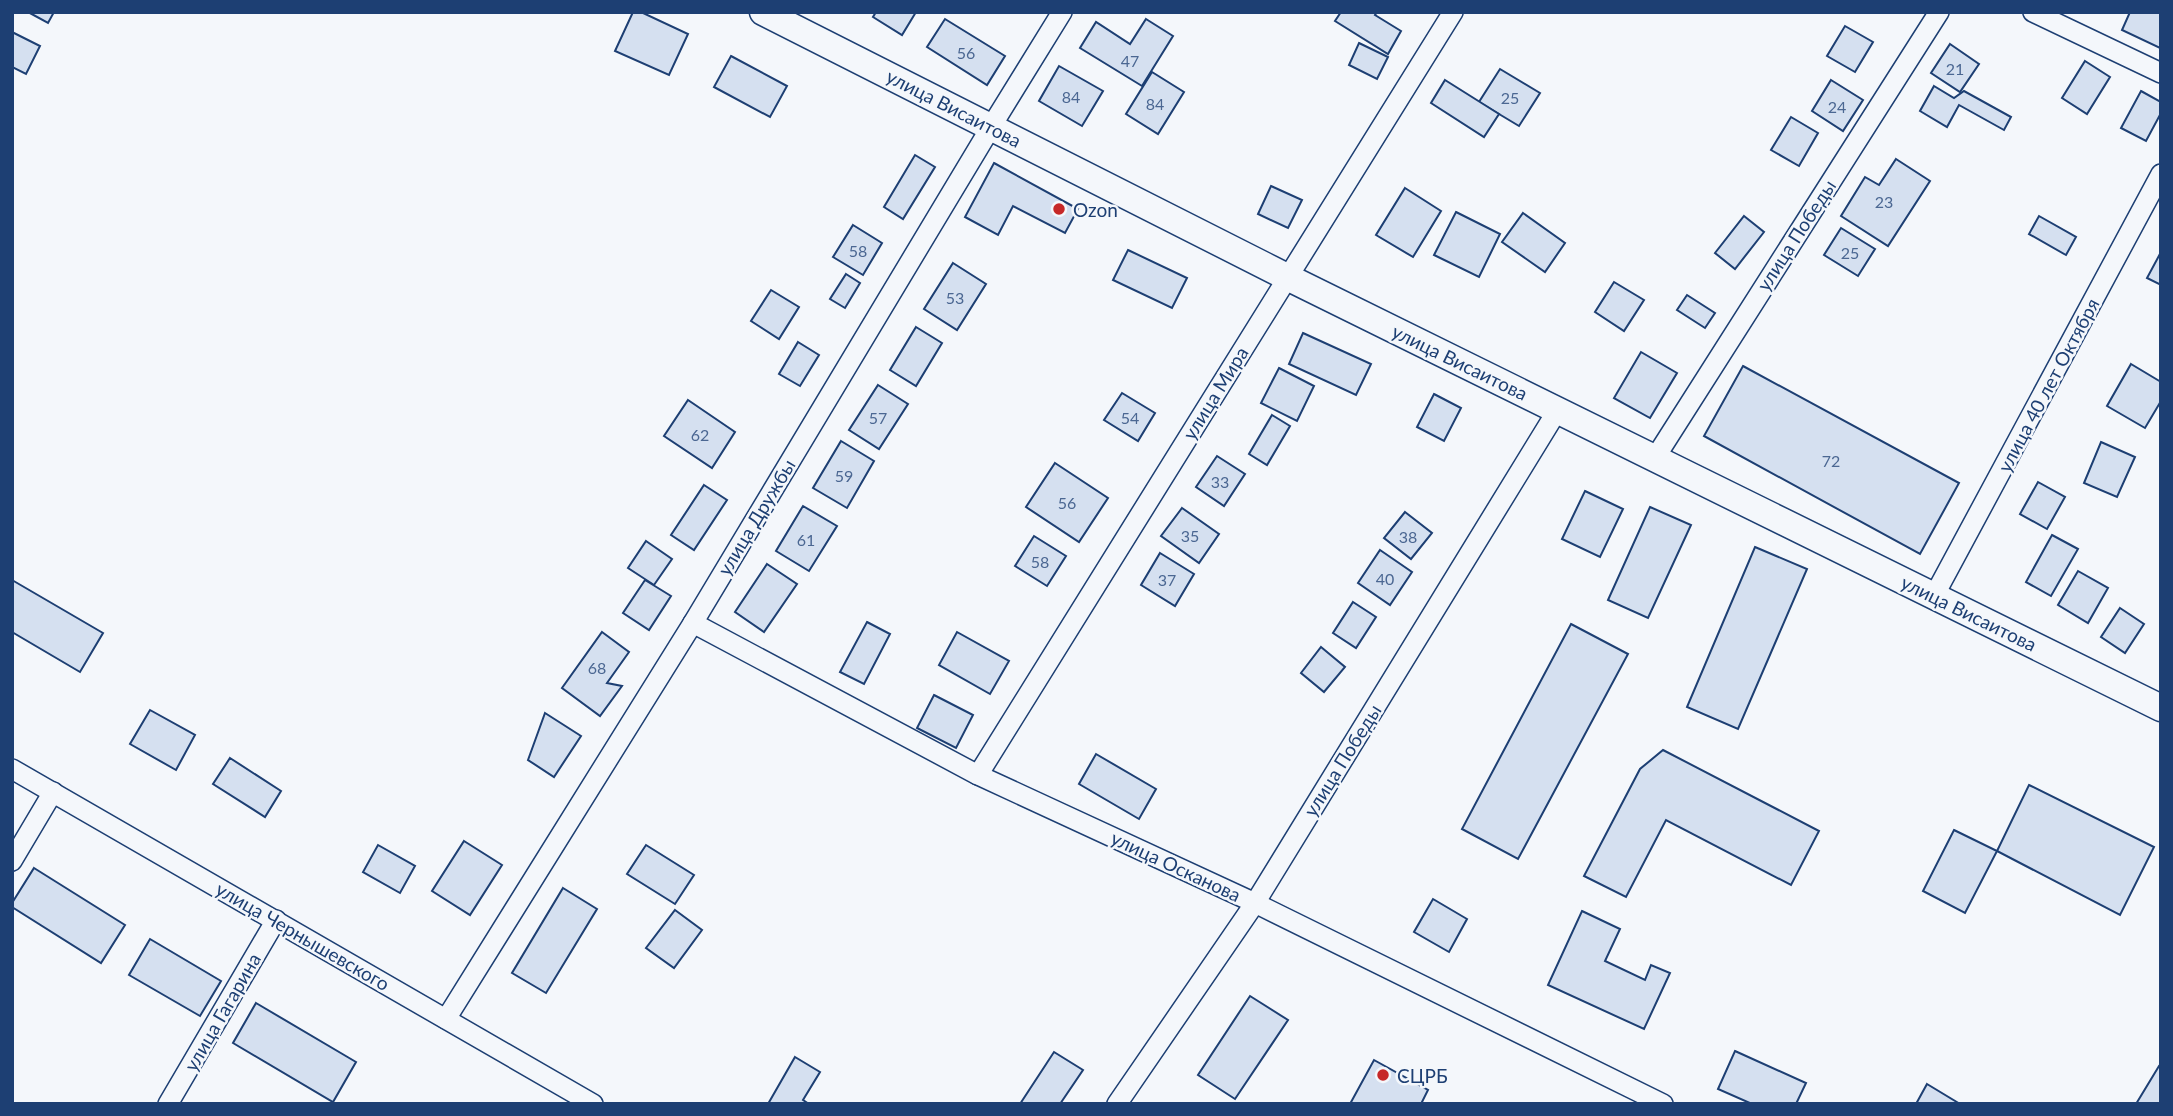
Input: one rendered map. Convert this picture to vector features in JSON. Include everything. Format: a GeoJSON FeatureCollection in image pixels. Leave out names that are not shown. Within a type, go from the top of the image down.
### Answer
{"type":"FeatureCollection","features":[{"type":"Feature","properties":{"kind":"street","name":"улица Висаитова"},"geometry":{"type":"LineString","coordinates":[[762,12],[1557,411],[2161,708]]}},
{"type":"Feature","properties":{"kind":"street","name":"улица Дружбы"},"geometry":{"type":"LineString","coordinates":[[446,1018],[692,623],[1062,12]]}},
{"type":"Feature","properties":{"kind":"street","name":"улица Мира"},"geometry":{"type":"LineString","coordinates":[[978,775],[1452,12]]}},
{"type":"Feature","properties":{"kind":"street","name":"улица Победы"},"geometry":{"type":"LineString","coordinates":[[1654,458],[1938,12]]}},
{"type":"Feature","properties":{"kind":"street"},"geometry":{"type":"LineString","coordinates":[[2033,12],[2161,73]]}},
{"type":"Feature","properties":{"kind":"street","name":"улица 40 лет Октября"},"geometry":{"type":"LineString","coordinates":[[1934,596],[2161,174]]}},
{"type":"Feature","properties":{"kind":"street","name":"улица Победы"},"geometry":{"type":"LineString","coordinates":[[1118,1104],[1255,903],[1557,411]]}},
{"type":"Feature","properties":{"kind":"street","name":"улица Осканова"},"geometry":{"type":"LineString","coordinates":[[692,623],[978,775],[1255,903],[1663,1104]]}},
{"type":"Feature","properties":{"kind":"street","name":"улица Чернышевского"},"geometry":{"type":"LineString","coordinates":[[12,769],[593,1104]]}},
{"type":"Feature","properties":{"kind":"street"},"geometry":{"type":"LineString","coordinates":[[12,862],[52,792]]}},
{"type":"Feature","properties":{"kind":"street","name":"улица Гагарина"},"geometry":{"type":"LineString","coordinates":[[168,1104],[276,920]]}},
{"type":"Feature","properties":{"kind":"building"},"geometry":{"type":"Polygon","coordinates":[[[28,12],[54,12],[48,23],[28,12]]]}},
{"type":"Feature","properties":{"kind":"building"},"geometry":{"type":"Polygon","coordinates":[[[633,12],[641,12],[688,34],[669,75],[615,51],[633,12]]]}},
{"type":"Feature","properties":{"kind":"building"},"geometry":{"type":"Polygon","coordinates":[[[876,12],[916,12],[902,35],[873,17],[876,12]]]}},
{"type":"Feature","properties":{"kind":"building"},"geometry":{"type":"Polygon","coordinates":[[[1341,12],[1377,12],[1375,15],[1401,31],[1388,54],[1335,21],[1341,12]]]}},
{"type":"Feature","properties":{"kind":"building"},"geometry":{"type":"Polygon","coordinates":[[[2130,12],[2161,12],[2160,48],[2122,30],[2130,12]]]}},
{"type":"Feature","properties":{"kind":"building"},"geometry":{"type":"Polygon","coordinates":[[[945,19],[1005,56],[987,85],[927,47],[945,19]]]}},
{"type":"Feature","properties":{"kind":"building"},"geometry":{"type":"Polygon","coordinates":[[[1146,19],[1173,36],[1142,86],[1080,48],[1096,22],[1130,44],[1146,19]]]}},
{"type":"Feature","properties":{"kind":"building"},"geometry":{"type":"Polygon","coordinates":[[[1845,26],[1873,42],[1855,72],[1827,56],[1845,26]]]}},
{"type":"Feature","properties":{"kind":"building"},"geometry":{"type":"Polygon","coordinates":[[[12,32],[40,46],[26,74],[12,67],[12,32]]]}},
{"type":"Feature","properties":{"kind":"building"},"geometry":{"type":"Polygon","coordinates":[[[1359,43],[1388,57],[1377,79],[1349,65],[1359,43]]]}},
{"type":"Feature","properties":{"kind":"building"},"geometry":{"type":"Polygon","coordinates":[[[1950,44],[1979,64],[1960,92],[1931,73],[1950,44]]]}},
{"type":"Feature","properties":{"kind":"building"},"geometry":{"type":"Polygon","coordinates":[[[731,56],[787,86],[770,117],[714,87],[731,56]]]}},
{"type":"Feature","properties":{"kind":"building"},"geometry":{"type":"Polygon","coordinates":[[[2085,61],[2110,77],[2087,114],[2062,98],[2085,61]]]}},
{"type":"Feature","properties":{"kind":"building"},"geometry":{"type":"Polygon","coordinates":[[[1059,66],[1103,91],[1082,126],[1039,101],[1059,66]]]}},
{"type":"Feature","properties":{"kind":"building"},"geometry":{"type":"Polygon","coordinates":[[[1500,69],[1540,93],[1519,126],[1479,102],[1500,69]]]}},
{"type":"Feature","properties":{"kind":"building"},"geometry":{"type":"Polygon","coordinates":[[[1152,72],[1184,92],[1158,134],[1126,114],[1152,72]]]}},
{"type":"Feature","properties":{"kind":"building"},"geometry":{"type":"Polygon","coordinates":[[[1445,80],[1499,114],[1484,137],[1431,103],[1445,80]]]}},
{"type":"Feature","properties":{"kind":"building"},"geometry":{"type":"Polygon","coordinates":[[[1831,80],[1863,100],[1843,131],[1812,111],[1831,80]]]}},
{"type":"Feature","properties":{"kind":"building"},"geometry":{"type":"Polygon","coordinates":[[[1934,86],[1954,98],[1964,91],[2011,117],[2004,130],[1959,105],[1947,127],[1920,111],[1934,86]]]}},
{"type":"Feature","properties":{"kind":"building"},"geometry":{"type":"Polygon","coordinates":[[[2141,91],[2161,102],[2161,113],[2146,141],[2121,128],[2141,91]]]}},
{"type":"Feature","properties":{"kind":"building"},"geometry":{"type":"Polygon","coordinates":[[[1791,117],[1818,133],[1799,166],[1771,150],[1791,117]]]}},
{"type":"Feature","properties":{"kind":"building"},"geometry":{"type":"Polygon","coordinates":[[[915,155],[935,167],[903,219],[884,207],[915,155]]]}},
{"type":"Feature","properties":{"kind":"building"},"geometry":{"type":"Polygon","coordinates":[[[1896,159],[1930,181],[1888,246],[1841,216],[1865,177],[1879,185],[1896,159]]]}},
{"type":"Feature","properties":{"kind":"building"},"geometry":{"type":"Polygon","coordinates":[[[994,163],[1078,209],[1065,233],[1013,206],[998,235],[965,217],[994,163]]]}},
{"type":"Feature","properties":{"kind":"building"},"geometry":{"type":"Polygon","coordinates":[[[1271,186],[1302,200],[1288,228],[1258,214],[1271,186]]]}},
{"type":"Feature","properties":{"kind":"building"},"geometry":{"type":"Polygon","coordinates":[[[1405,188],[1441,211],[1413,257],[1376,235],[1405,188]]]}},
{"type":"Feature","properties":{"kind":"building"},"geometry":{"type":"Polygon","coordinates":[[[1456,212],[1500,234],[1479,277],[1434,255],[1456,212]]]}},
{"type":"Feature","properties":{"kind":"building"},"geometry":{"type":"Polygon","coordinates":[[[1523,213],[1565,243],[1545,272],[1502,242],[1523,213]]]}},
{"type":"Feature","properties":{"kind":"building"},"geometry":{"type":"Polygon","coordinates":[[[1744,216],[1764,232],[1735,269],[1715,253],[1744,216]]]}},
{"type":"Feature","properties":{"kind":"building"},"geometry":{"type":"Polygon","coordinates":[[[2039,216],[2076,237],[2066,255],[2029,234],[2039,216]]]}},
{"type":"Feature","properties":{"kind":"building"},"geometry":{"type":"Polygon","coordinates":[[[853,225],[882,243],[863,275],[833,257],[853,225]]]}},
{"type":"Feature","properties":{"kind":"building"},"geometry":{"type":"Polygon","coordinates":[[[1841,228],[1875,249],[1858,276],[1824,255],[1841,228]]]}},
{"type":"Feature","properties":{"kind":"building"},"geometry":{"type":"Polygon","coordinates":[[[1128,250],[1187,278],[1172,308],[1113,280],[1128,250]]]}},
{"type":"Feature","properties":{"kind":"building"},"geometry":{"type":"Polygon","coordinates":[[[2161,252],[2161,285],[2147,278],[2161,252]]]}},
{"type":"Feature","properties":{"kind":"building"},"geometry":{"type":"Polygon","coordinates":[[[953,263],[986,284],[957,330],[924,309],[953,263]]]}},
{"type":"Feature","properties":{"kind":"building"},"geometry":{"type":"Polygon","coordinates":[[[846,274],[860,283],[845,308],[830,299],[846,274]]]}},
{"type":"Feature","properties":{"kind":"building"},"geometry":{"type":"Polygon","coordinates":[[[1614,282],[1644,300],[1624,331],[1595,312],[1614,282]]]}},
{"type":"Feature","properties":{"kind":"building"},"geometry":{"type":"Polygon","coordinates":[[[771,290],[799,307],[779,339],[751,321],[771,290]]]}},
{"type":"Feature","properties":{"kind":"building"},"geometry":{"type":"Polygon","coordinates":[[[1687,295],[1715,313],[1705,328],[1677,310],[1687,295]]]}},
{"type":"Feature","properties":{"kind":"building"},"geometry":{"type":"Polygon","coordinates":[[[916,327],[942,343],[916,386],[890,370],[916,327]]]}},
{"type":"Feature","properties":{"kind":"building"},"geometry":{"type":"Polygon","coordinates":[[[1303,333],[1371,364],[1356,395],[1289,364],[1303,333]]]}},
{"type":"Feature","properties":{"kind":"building"},"geometry":{"type":"Polygon","coordinates":[[[798,342],[819,355],[800,386],[779,374],[798,342]]]}},
{"type":"Feature","properties":{"kind":"building"},"geometry":{"type":"Polygon","coordinates":[[[1641,352],[1677,373],[1650,418],[1614,398],[1641,352]]]}},
{"type":"Feature","properties":{"kind":"building"},"geometry":{"type":"Polygon","coordinates":[[[2131,364],[2161,382],[2161,401],[2145,428],[2107,406],[2131,364]]]}},
{"type":"Feature","properties":{"kind":"building"},"geometry":{"type":"Polygon","coordinates":[[[1743,366],[1959,483],[1920,554],[1704,436],[1743,366]]]}},
{"type":"Feature","properties":{"kind":"building"},"geometry":{"type":"Polygon","coordinates":[[[1279,368],[1314,386],[1297,421],[1261,403],[1279,368]]]}},
{"type":"Feature","properties":{"kind":"building"},"geometry":{"type":"Polygon","coordinates":[[[878,385],[908,404],[879,449],[849,430],[878,385]]]}},
{"type":"Feature","properties":{"kind":"building"},"geometry":{"type":"Polygon","coordinates":[[[1122,393],[1155,413],[1138,441],[1104,420],[1122,393]]]}},
{"type":"Feature","properties":{"kind":"building"},"geometry":{"type":"Polygon","coordinates":[[[1434,394],[1461,408],[1444,441],[1417,427],[1434,394]]]}},
{"type":"Feature","properties":{"kind":"building"},"geometry":{"type":"Polygon","coordinates":[[[688,400],[735,432],[712,468],[664,436],[688,400]]]}},
{"type":"Feature","properties":{"kind":"building"},"geometry":{"type":"Polygon","coordinates":[[[1272,415],[1290,426],[1267,465],[1249,454],[1272,415]]]}},
{"type":"Feature","properties":{"kind":"building"},"geometry":{"type":"Polygon","coordinates":[[[841,441],[874,461],[847,508],[813,488],[841,441]]]}},
{"type":"Feature","properties":{"kind":"building"},"geometry":{"type":"Polygon","coordinates":[[[2101,442],[2135,457],[2117,497],[2084,483],[2101,442]]]}},
{"type":"Feature","properties":{"kind":"building"},"geometry":{"type":"Polygon","coordinates":[[[1217,456],[1245,474],[1224,506],[1196,487],[1217,456]]]}},
{"type":"Feature","properties":{"kind":"building"},"geometry":{"type":"Polygon","coordinates":[[[1055,463],[1108,498],[1079,542],[1026,507],[1055,463]]]}},
{"type":"Feature","properties":{"kind":"building"},"geometry":{"type":"Polygon","coordinates":[[[2038,482],[2065,497],[2047,529],[2020,514],[2038,482]]]}},
{"type":"Feature","properties":{"kind":"building"},"geometry":{"type":"Polygon","coordinates":[[[704,485],[727,500],[694,550],[671,535],[704,485]]]}},
{"type":"Feature","properties":{"kind":"building"},"geometry":{"type":"Polygon","coordinates":[[[1585,491],[1623,509],[1600,557],[1562,539],[1585,491]]]}},
{"type":"Feature","properties":{"kind":"building"},"geometry":{"type":"Polygon","coordinates":[[[803,506],[837,526],[809,571],[776,551],[803,506]]]}},
{"type":"Feature","properties":{"kind":"building"},"geometry":{"type":"Polygon","coordinates":[[[1650,507],[1691,525],[1648,618],[1608,600],[1650,507]]]}},
{"type":"Feature","properties":{"kind":"building"},"geometry":{"type":"Polygon","coordinates":[[[1182,508],[1219,534],[1199,563],[1161,536],[1182,508]]]}},
{"type":"Feature","properties":{"kind":"building"},"geometry":{"type":"Polygon","coordinates":[[[1405,512],[1432,533],[1411,559],[1384,538],[1405,512]]]}},
{"type":"Feature","properties":{"kind":"building"},"geometry":{"type":"Polygon","coordinates":[[[2052,535],[2078,549],[2051,596],[2026,582],[2052,535]]]}},
{"type":"Feature","properties":{"kind":"building"},"geometry":{"type":"Polygon","coordinates":[[[1034,536],[1066,556],[1047,586],[1015,566],[1034,536]]]}},
{"type":"Feature","properties":{"kind":"building"},"geometry":{"type":"Polygon","coordinates":[[[646,541],[672,559],[654,585],[628,568],[646,541]]]}},
{"type":"Feature","properties":{"kind":"building"},"geometry":{"type":"Polygon","coordinates":[[[1755,547],[1807,569],[1738,729],[1687,707],[1755,547]]]}},
{"type":"Feature","properties":{"kind":"building"},"geometry":{"type":"Polygon","coordinates":[[[1380,550],[1412,572],[1390,605],[1358,583],[1380,550]]]}},
{"type":"Feature","properties":{"kind":"building"},"geometry":{"type":"Polygon","coordinates":[[[1160,553],[1194,574],[1175,606],[1141,585],[1160,553]]]}},
{"type":"Feature","properties":{"kind":"building"},"geometry":{"type":"Polygon","coordinates":[[[767,564],[797,584],[764,632],[735,612],[767,564]]]}},
{"type":"Feature","properties":{"kind":"building"},"geometry":{"type":"Polygon","coordinates":[[[2078,571],[2108,588],[2088,623],[2058,605],[2078,571]]]}},
{"type":"Feature","properties":{"kind":"building"},"geometry":{"type":"Polygon","coordinates":[[[12,580],[103,633],[80,672],[12,632],[12,580]]]}},
{"type":"Feature","properties":{"kind":"building"},"geometry":{"type":"Polygon","coordinates":[[[645,580],[671,596],[649,630],[623,613],[645,580]]]}},
{"type":"Feature","properties":{"kind":"building"},"geometry":{"type":"Polygon","coordinates":[[[1353,602],[1376,617],[1356,648],[1333,633],[1353,602]]]}},
{"type":"Feature","properties":{"kind":"building"},"geometry":{"type":"Polygon","coordinates":[[[2120,608],[2144,624],[2125,653],[2101,637],[2120,608]]]}},
{"type":"Feature","properties":{"kind":"building"},"geometry":{"type":"Polygon","coordinates":[[[867,622],[890,634],[864,684],[840,672],[867,622]]]}},
{"type":"Feature","properties":{"kind":"building"},"geometry":{"type":"Polygon","coordinates":[[[1571,624],[1628,654],[1518,859],[1462,829],[1571,624]]]}},
{"type":"Feature","properties":{"kind":"building"},"geometry":{"type":"Polygon","coordinates":[[[602,632],[629,652],[607,683],[622,686],[600,716],[562,688],[602,632]]]}},
{"type":"Feature","properties":{"kind":"building"},"geometry":{"type":"Polygon","coordinates":[[[957,632],[1009,661],[990,694],[939,665],[957,632]]]}},
{"type":"Feature","properties":{"kind":"building"},"geometry":{"type":"Polygon","coordinates":[[[1321,647],[1345,667],[1324,692],[1301,673],[1321,647]]]}},
{"type":"Feature","properties":{"kind":"building"},"geometry":{"type":"Polygon","coordinates":[[[934,695],[973,715],[956,748],[917,728],[934,695]]]}},
{"type":"Feature","properties":{"kind":"building"},"geometry":{"type":"Polygon","coordinates":[[[150,710],[195,735],[176,770],[130,744],[150,710]]]}},
{"type":"Feature","properties":{"kind":"building"},"geometry":{"type":"Polygon","coordinates":[[[545,713],[581,736],[554,777],[528,760],[545,713]]]}},
{"type":"Feature","properties":{"kind":"building"},"geometry":{"type":"Polygon","coordinates":[[[1663,750],[1819,831],[1791,885],[1666,820],[1626,897],[1584,876],[1640,769],[1663,750]]]}},
{"type":"Feature","properties":{"kind":"building"},"geometry":{"type":"Polygon","coordinates":[[[1096,754],[1156,789],[1139,819],[1079,784],[1096,754]]]}},
{"type":"Feature","properties":{"kind":"building"},"geometry":{"type":"Polygon","coordinates":[[[230,758],[281,791],[265,817],[213,784],[230,758]]]}},
{"type":"Feature","properties":{"kind":"building"},"geometry":{"type":"Polygon","coordinates":[[[2029,785],[2154,847],[2120,915],[1997,851],[2029,785]]]}},
{"type":"Feature","properties":{"kind":"building"},"geometry":{"type":"Polygon","coordinates":[[[1954,830],[1997,851],[1965,913],[1923,891],[1954,830]]]}},
{"type":"Feature","properties":{"kind":"building"},"geometry":{"type":"Polygon","coordinates":[[[464,841],[502,865],[470,915],[432,891],[464,841]]]}},
{"type":"Feature","properties":{"kind":"building"},"geometry":{"type":"Polygon","coordinates":[[[378,845],[415,866],[400,893],[363,872],[378,845]]]}},
{"type":"Feature","properties":{"kind":"building"},"geometry":{"type":"Polygon","coordinates":[[[646,845],[694,875],[675,904],[627,874],[646,845]]]}},
{"type":"Feature","properties":{"kind":"building"},"geometry":{"type":"Polygon","coordinates":[[[34,868],[125,925],[101,963],[12,907],[34,868]]]}},
{"type":"Feature","properties":{"kind":"building"},"geometry":{"type":"Polygon","coordinates":[[[563,888],[597,909],[546,993],[512,973],[563,888]]]}},
{"type":"Feature","properties":{"kind":"building"},"geometry":{"type":"Polygon","coordinates":[[[1433,899],[1467,919],[1449,952],[1414,932],[1433,899]]]}},
{"type":"Feature","properties":{"kind":"building"},"geometry":{"type":"Polygon","coordinates":[[[675,910],[702,930],[674,968],[646,948],[675,910]]]}},
{"type":"Feature","properties":{"kind":"building"},"geometry":{"type":"Polygon","coordinates":[[[1582,911],[1620,929],[1605,961],[1645,980],[1651,965],[1670,973],[1644,1029],[1548,985],[1582,911]]]}},
{"type":"Feature","properties":{"kind":"building"},"geometry":{"type":"Polygon","coordinates":[[[150,939],[221,981],[200,1016],[129,975],[150,939]]]}},
{"type":"Feature","properties":{"kind":"building"},"geometry":{"type":"Polygon","coordinates":[[[1250,996],[1288,1020],[1235,1099],[1198,1075],[1250,996]]]}},
{"type":"Feature","properties":{"kind":"building"},"geometry":{"type":"Polygon","coordinates":[[[256,1003],[356,1062],[333,1102],[233,1043],[256,1003]]]}},
{"type":"Feature","properties":{"kind":"building"},"geometry":{"type":"Polygon","coordinates":[[[1735,1051],[1806,1083],[1796,1104],[1752,1104],[1718,1089],[1735,1051]]]}},
{"type":"Feature","properties":{"kind":"building"},"geometry":{"type":"Polygon","coordinates":[[[1054,1052],[1083,1070],[1060,1104],[1020,1104],[1054,1052]]]}},
{"type":"Feature","properties":{"kind":"building"},"geometry":{"type":"Polygon","coordinates":[[[795,1057],[820,1072],[803,1100],[809,1104],[768,1104],[795,1057]]]}},
{"type":"Feature","properties":{"kind":"building","name":"СЦРБ"},"geometry":{"type":"Polygon","coordinates":[[[1374,1060],[1428,1090],[1421,1104],[1350,1104],[1374,1060]]]}},
{"type":"Feature","properties":{"kind":"building"},"geometry":{"type":"Polygon","coordinates":[[[2159,1066],[2161,1104],[2136,1104],[2159,1066]]]}},
{"type":"Feature","properties":{"kind":"building"},"geometry":{"type":"Polygon","coordinates":[[[1927,1084],[1960,1104],[1916,1104],[1927,1084]]]}},
{"type":"Feature","properties":{"kind":"place","name":"Ozon"},"geometry":{"type":"Point","coordinates":[1059,209]}},
{"type":"Feature","properties":{"kind":"place","name":"СЦРБ"},"geometry":{"type":"Point","coordinates":[1383,1075]}}]}
